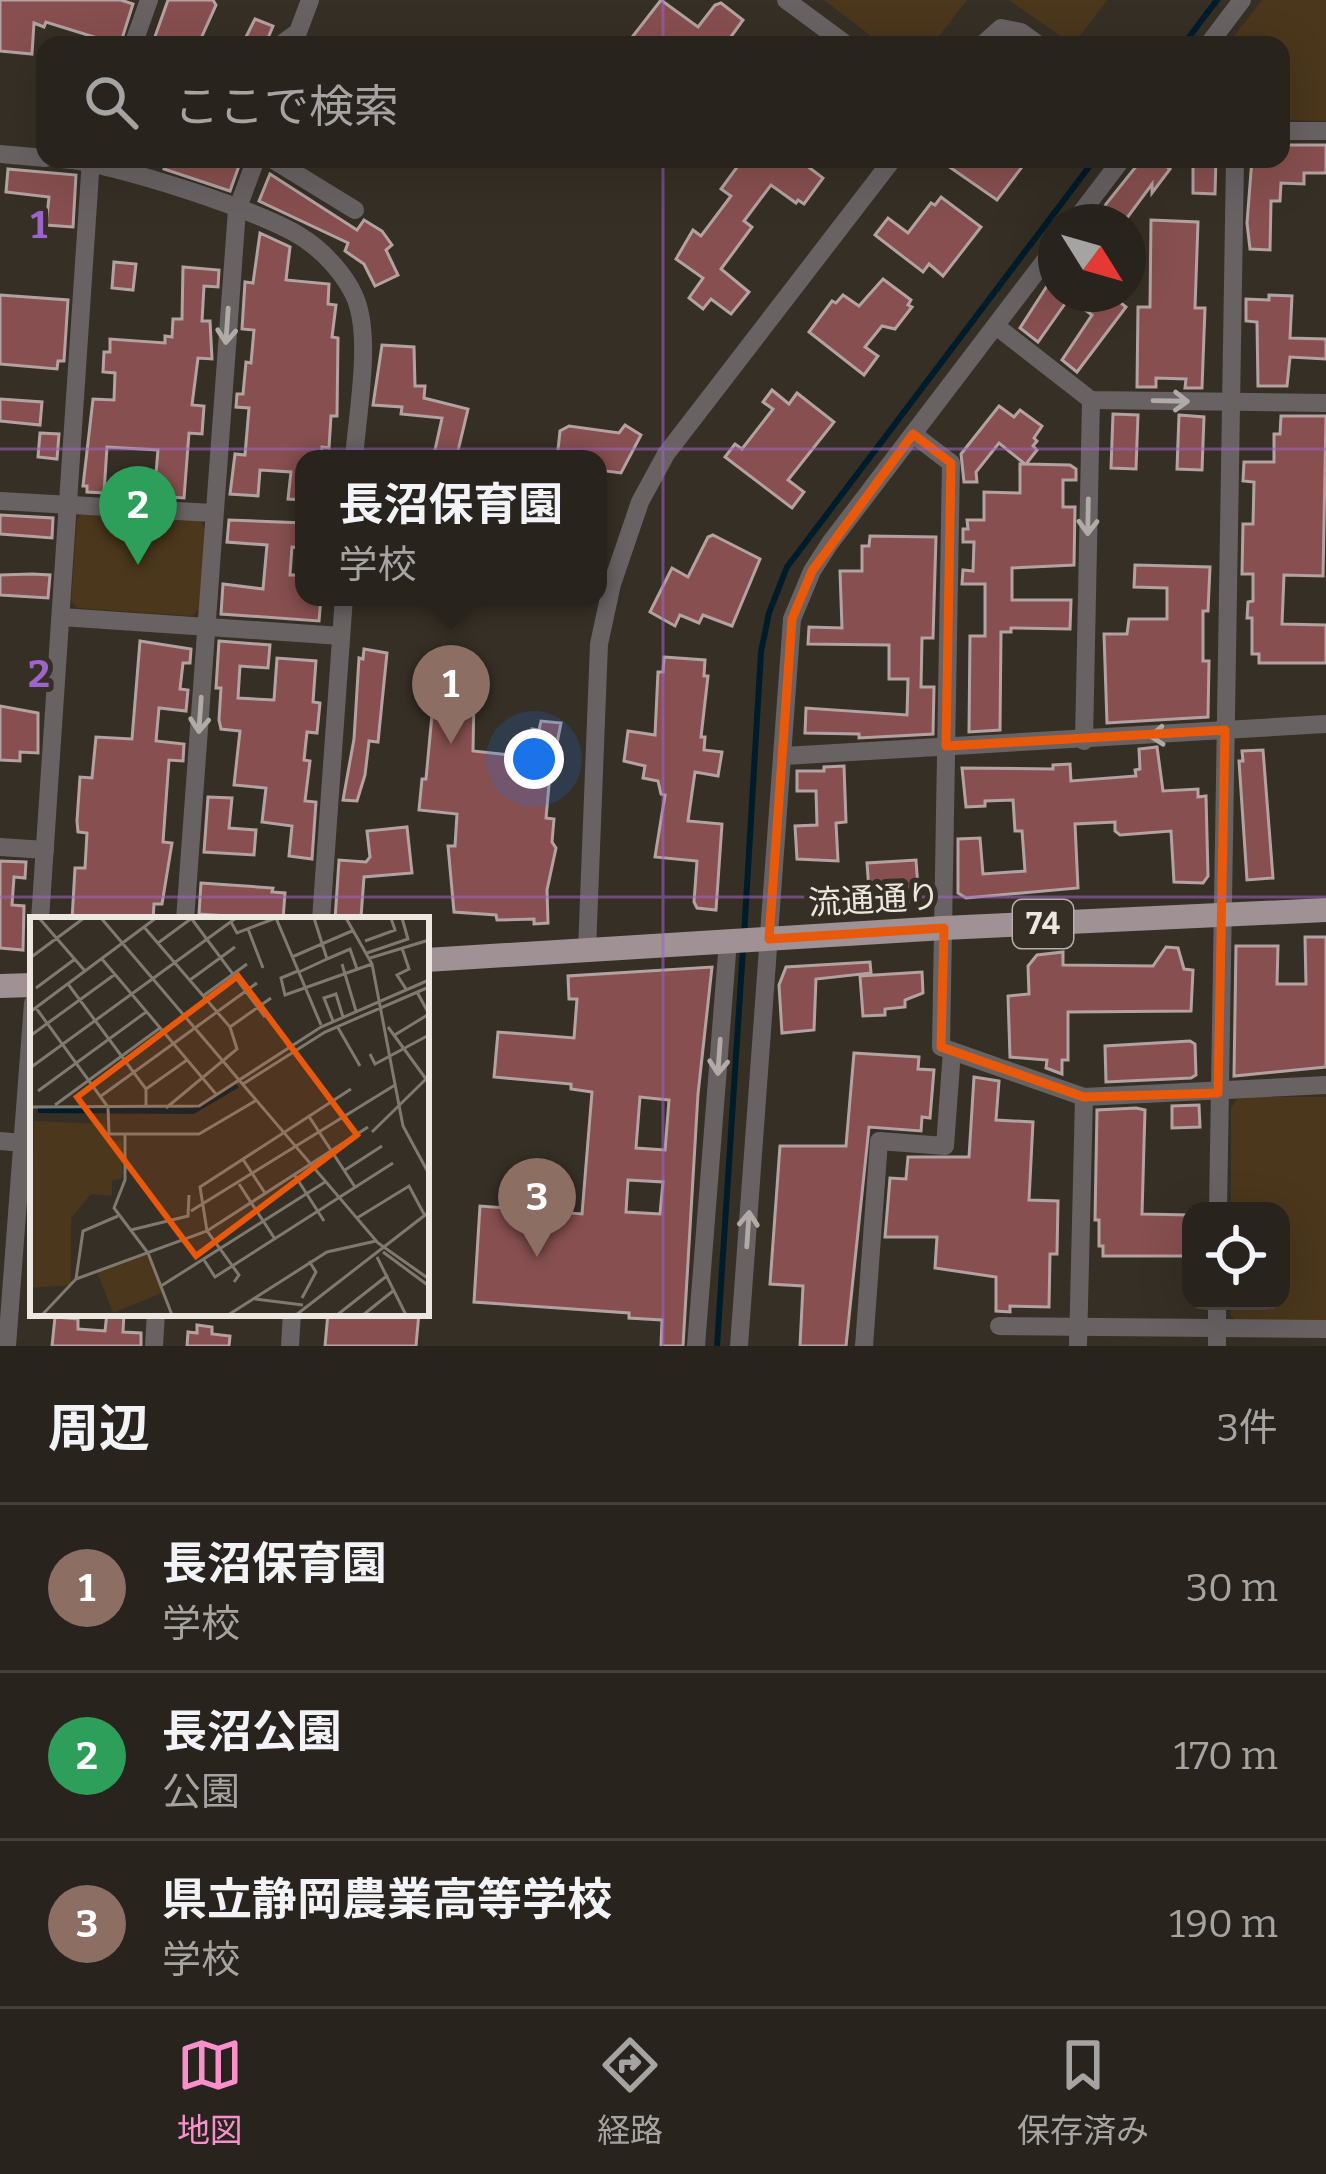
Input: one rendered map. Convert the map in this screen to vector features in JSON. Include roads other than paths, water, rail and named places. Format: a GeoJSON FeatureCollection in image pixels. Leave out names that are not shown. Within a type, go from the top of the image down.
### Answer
{"type":"FeatureCollection","features":[{"type":"Feature","properties":{"kind":"main road","name":"流通通り"},"geometry":{"type":"LineString","coordinates":[[429,960],[1326,910]]}},
{"type":"Feature","properties":{"kind":"main road"},"geometry":{"type":"LineString","coordinates":[[0,986],[30,985]]}},
{"type":"Feature","properties":{"kind":"street"},"geometry":{"type":"LineString","coordinates":[[136,36],[149,0]]}},
{"type":"Feature","properties":{"kind":"street"},"geometry":{"type":"LineString","coordinates":[[292,36],[310,0]]}},
{"type":"Feature","properties":{"kind":"street"},"geometry":{"type":"LineString","coordinates":[[786,0],[835,36]]}},
{"type":"Feature","properties":{"kind":"street"},"geometry":{"type":"LineString","coordinates":[[1215,36],[1242,0]]}},
{"type":"Feature","properties":{"kind":"street"},"geometry":{"type":"LineString","coordinates":[[992,36],[1001,28],[1027,36]]}},
{"type":"Feature","properties":{"kind":"street"},"geometry":{"type":"LineString","coordinates":[[1290,131],[1326,131]]}},
{"type":"Feature","properties":{"kind":"street"},"geometry":{"type":"LineString","coordinates":[[0,154],[36,157]]}},
{"type":"Feature","properties":{"kind":"street"},"geometry":{"type":"LineString","coordinates":[[40,917],[90,168]]}},
{"type":"Feature","properties":{"kind":"street"},"geometry":{"type":"LineString","coordinates":[[115,168],[237,209],[306,239],[341,273],[355,297],[362,338],[355,450]]}},
{"type":"Feature","properties":{"kind":"street"},"geometry":{"type":"LineString","coordinates":[[184,917],[237,209],[253,168]]}},
{"type":"Feature","properties":{"kind":"street"},"geometry":{"type":"LineString","coordinates":[[287,168],[355,210]]}},
{"type":"Feature","properties":{"kind":"street"},"geometry":{"type":"LineString","coordinates":[[587,950],[599,644],[612,584],[640,502],[666,454],[886,168]]}},
{"type":"Feature","properties":{"kind":"street"},"geometry":{"type":"LineString","coordinates":[[1088,204],[1115,168]]}},
{"type":"Feature","properties":{"kind":"street"},"geometry":{"type":"LineString","coordinates":[[1218,1202],[1235,168]]}},
{"type":"Feature","properties":{"kind":"street"},"geometry":{"type":"LineString","coordinates":[[740,1346],[765,939],[792,619],[812,571],[1038,270]]}},
{"type":"Feature","properties":{"kind":"street"},"geometry":{"type":"LineString","coordinates":[[996,326],[1090,400],[1326,403]]}},
{"type":"Feature","properties":{"kind":"street"},"geometry":{"type":"LineString","coordinates":[[1084,741],[1090,400]]}},
{"type":"Feature","properties":{"kind":"street"},"geometry":{"type":"LineString","coordinates":[[913,434],[951,463],[941,1047],[1084,1097],[1326,1085]]}},
{"type":"Feature","properties":{"kind":"street"},"geometry":{"type":"LineString","coordinates":[[0,501],[212,513]]}},
{"type":"Feature","properties":{"kind":"street"},"geometry":{"type":"LineString","coordinates":[[321,917],[343,606]]}},
{"type":"Feature","properties":{"kind":"street"},"geometry":{"type":"LineString","coordinates":[[61,617],[341,636]]}},
{"type":"Feature","properties":{"kind":"street"},"geometry":{"type":"LineString","coordinates":[[784,756],[1326,724]]}},
{"type":"Feature","properties":{"kind":"street"},"geometry":{"type":"LineString","coordinates":[[0,847],[45,850]]}},
{"type":"Feature","properties":{"kind":"street"},"geometry":{"type":"LineString","coordinates":[[696,1346],[728,941]]}},
{"type":"Feature","properties":{"kind":"street"},"geometry":{"type":"LineString","coordinates":[[864,1346],[879,1141],[945,1146],[952,1051]]}},
{"type":"Feature","properties":{"kind":"street"},"geometry":{"type":"LineString","coordinates":[[7,1346],[30,1087]]}},
{"type":"Feature","properties":{"kind":"street"},"geometry":{"type":"LineString","coordinates":[[1078,1336],[1084,1097]]}},
{"type":"Feature","properties":{"kind":"street"},"geometry":{"type":"LineString","coordinates":[[0,1142],[28,1143]]}},
{"type":"Feature","properties":{"kind":"street"},"geometry":{"type":"LineString","coordinates":[[154,1346],[156,1316]]}},
{"type":"Feature","properties":{"kind":"street"},"geometry":{"type":"LineString","coordinates":[[290,1346],[292,1316]]}},
{"type":"Feature","properties":{"kind":"street"},"geometry":{"type":"LineString","coordinates":[[999,1326],[1078,1336],[1217,1338],[1326,1329]]}},
{"type":"Feature","properties":{"kind":"waterway"},"geometry":{"type":"LineString","coordinates":[[1190,36],[1217,0]]}},
{"type":"Feature","properties":{"kind":"waterway"},"geometry":{"type":"LineString","coordinates":[[744,936],[761,652],[769,613],[787,567],[1088,168]]}},
{"type":"Feature","properties":{"kind":"waterway"},"geometry":{"type":"LineString","coordinates":[[717,1346],[743,949]]}},
{"type":"Feature","properties":{"kind":"place","name":"長沼公園"},"geometry":{"type":"Point","coordinates":[138,565]}},
{"type":"Feature","properties":{"kind":"place","name":"長沼保育園"},"geometry":{"type":"Point","coordinates":[451,744]}},
{"type":"Feature","properties":{"kind":"place","name":"県立静岡農業高等学校"},"geometry":{"type":"Point","coordinates":[537,1257]}}]}
